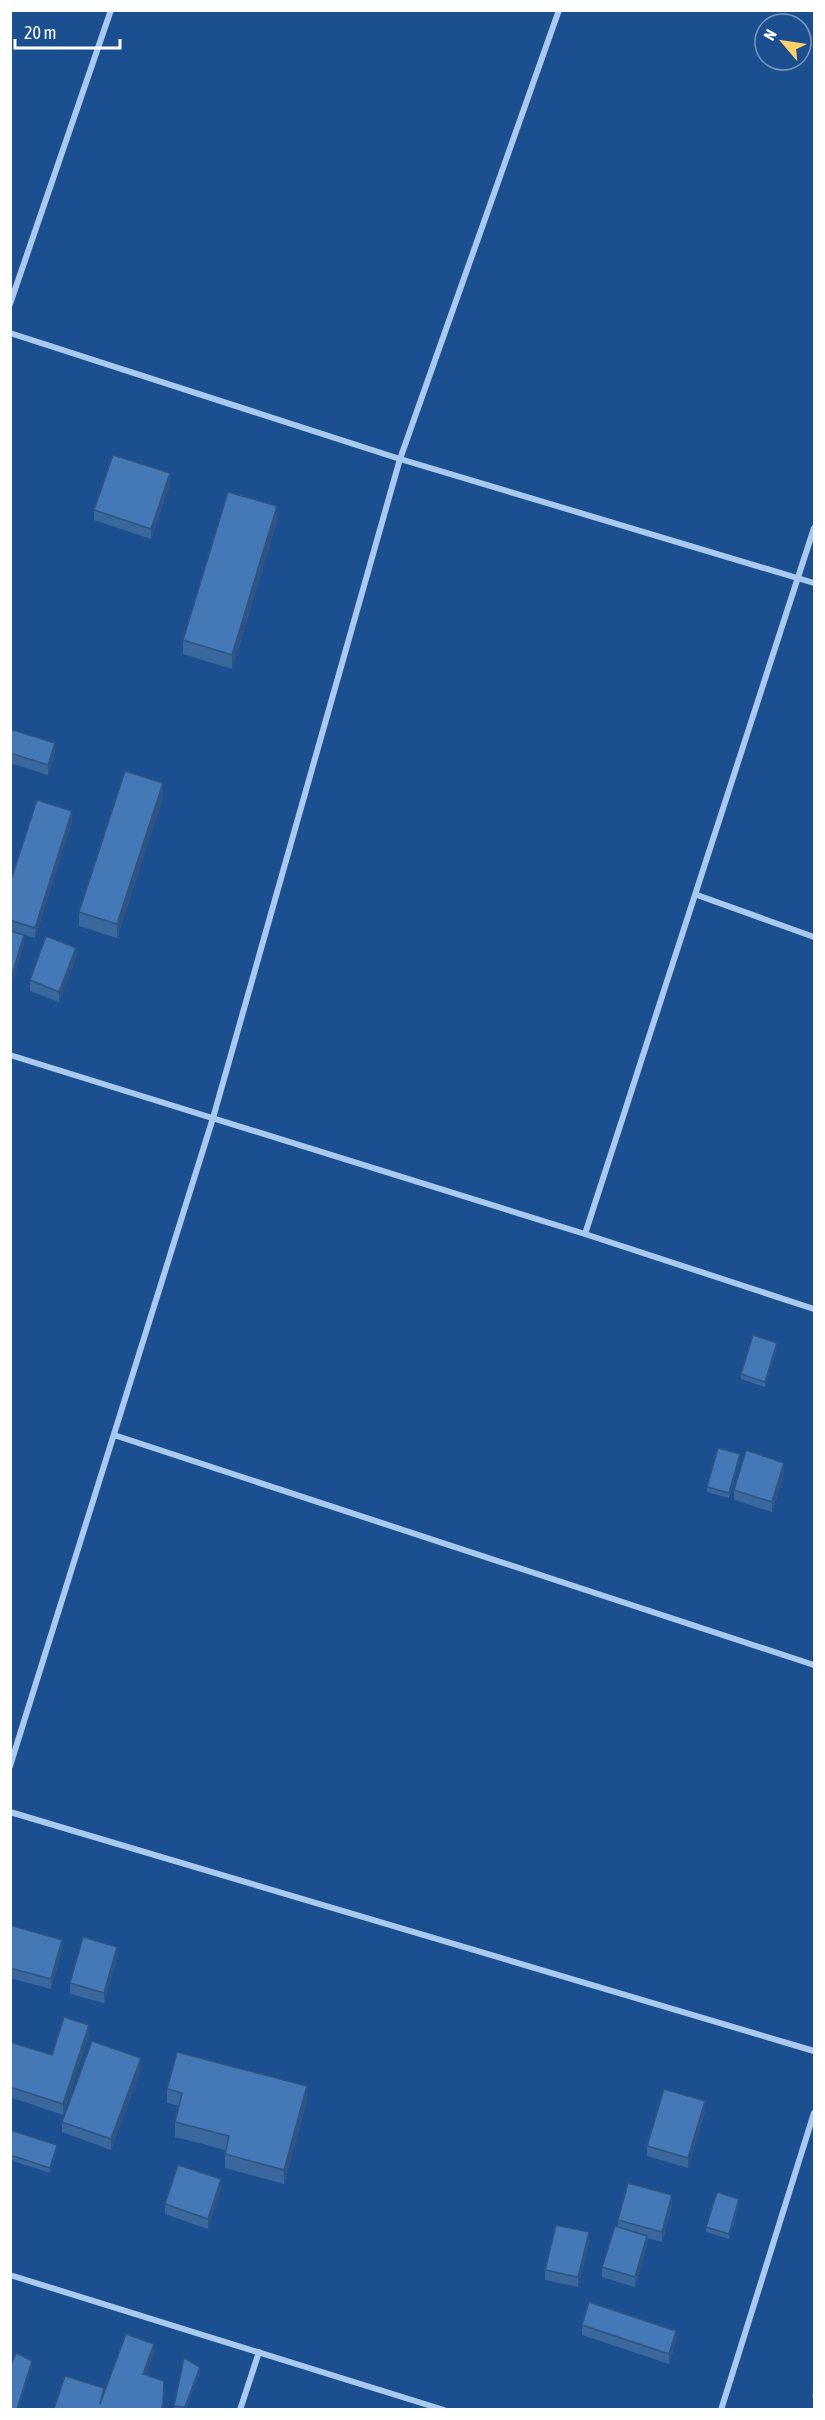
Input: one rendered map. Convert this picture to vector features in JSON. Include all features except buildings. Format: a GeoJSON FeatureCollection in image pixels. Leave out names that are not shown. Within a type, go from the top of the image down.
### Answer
{"type":"FeatureCollection","features":[{"type":"Feature","properties":{"kind":"street"},"geometry":{"type":"LineString","coordinates":[[10,304],[111,10]]}},
{"type":"Feature","properties":{"kind":"street"},"geometry":{"type":"LineString","coordinates":[[10,1766],[213,1118],[400,459],[559,10]]}},
{"type":"Feature","properties":{"kind":"street"},"geometry":{"type":"LineString","coordinates":[[10,333],[400,459],[814,583]]}},
{"type":"Feature","properties":{"kind":"street"},"geometry":{"type":"LineString","coordinates":[[585,1234],[814,528]]}},
{"type":"Feature","properties":{"kind":"street"},"geometry":{"type":"LineString","coordinates":[[696,895],[814,937]]}},
{"type":"Feature","properties":{"kind":"street"},"geometry":{"type":"LineString","coordinates":[[10,1055],[585,1234],[814,1309]]}},
{"type":"Feature","properties":{"kind":"street"},"geometry":{"type":"LineString","coordinates":[[114,1435],[814,1665]]}},
{"type":"Feature","properties":{"kind":"street"},"geometry":{"type":"LineString","coordinates":[[10,1812],[814,2051]]}},
{"type":"Feature","properties":{"kind":"street"},"geometry":{"type":"LineString","coordinates":[[721,2409],[814,2113]]}},
{"type":"Feature","properties":{"kind":"street"},"geometry":{"type":"LineString","coordinates":[[10,2275],[444,2409]]}},
{"type":"Feature","properties":{"kind":"street"},"geometry":{"type":"LineString","coordinates":[[240,2409],[259,2352]]}}]}
